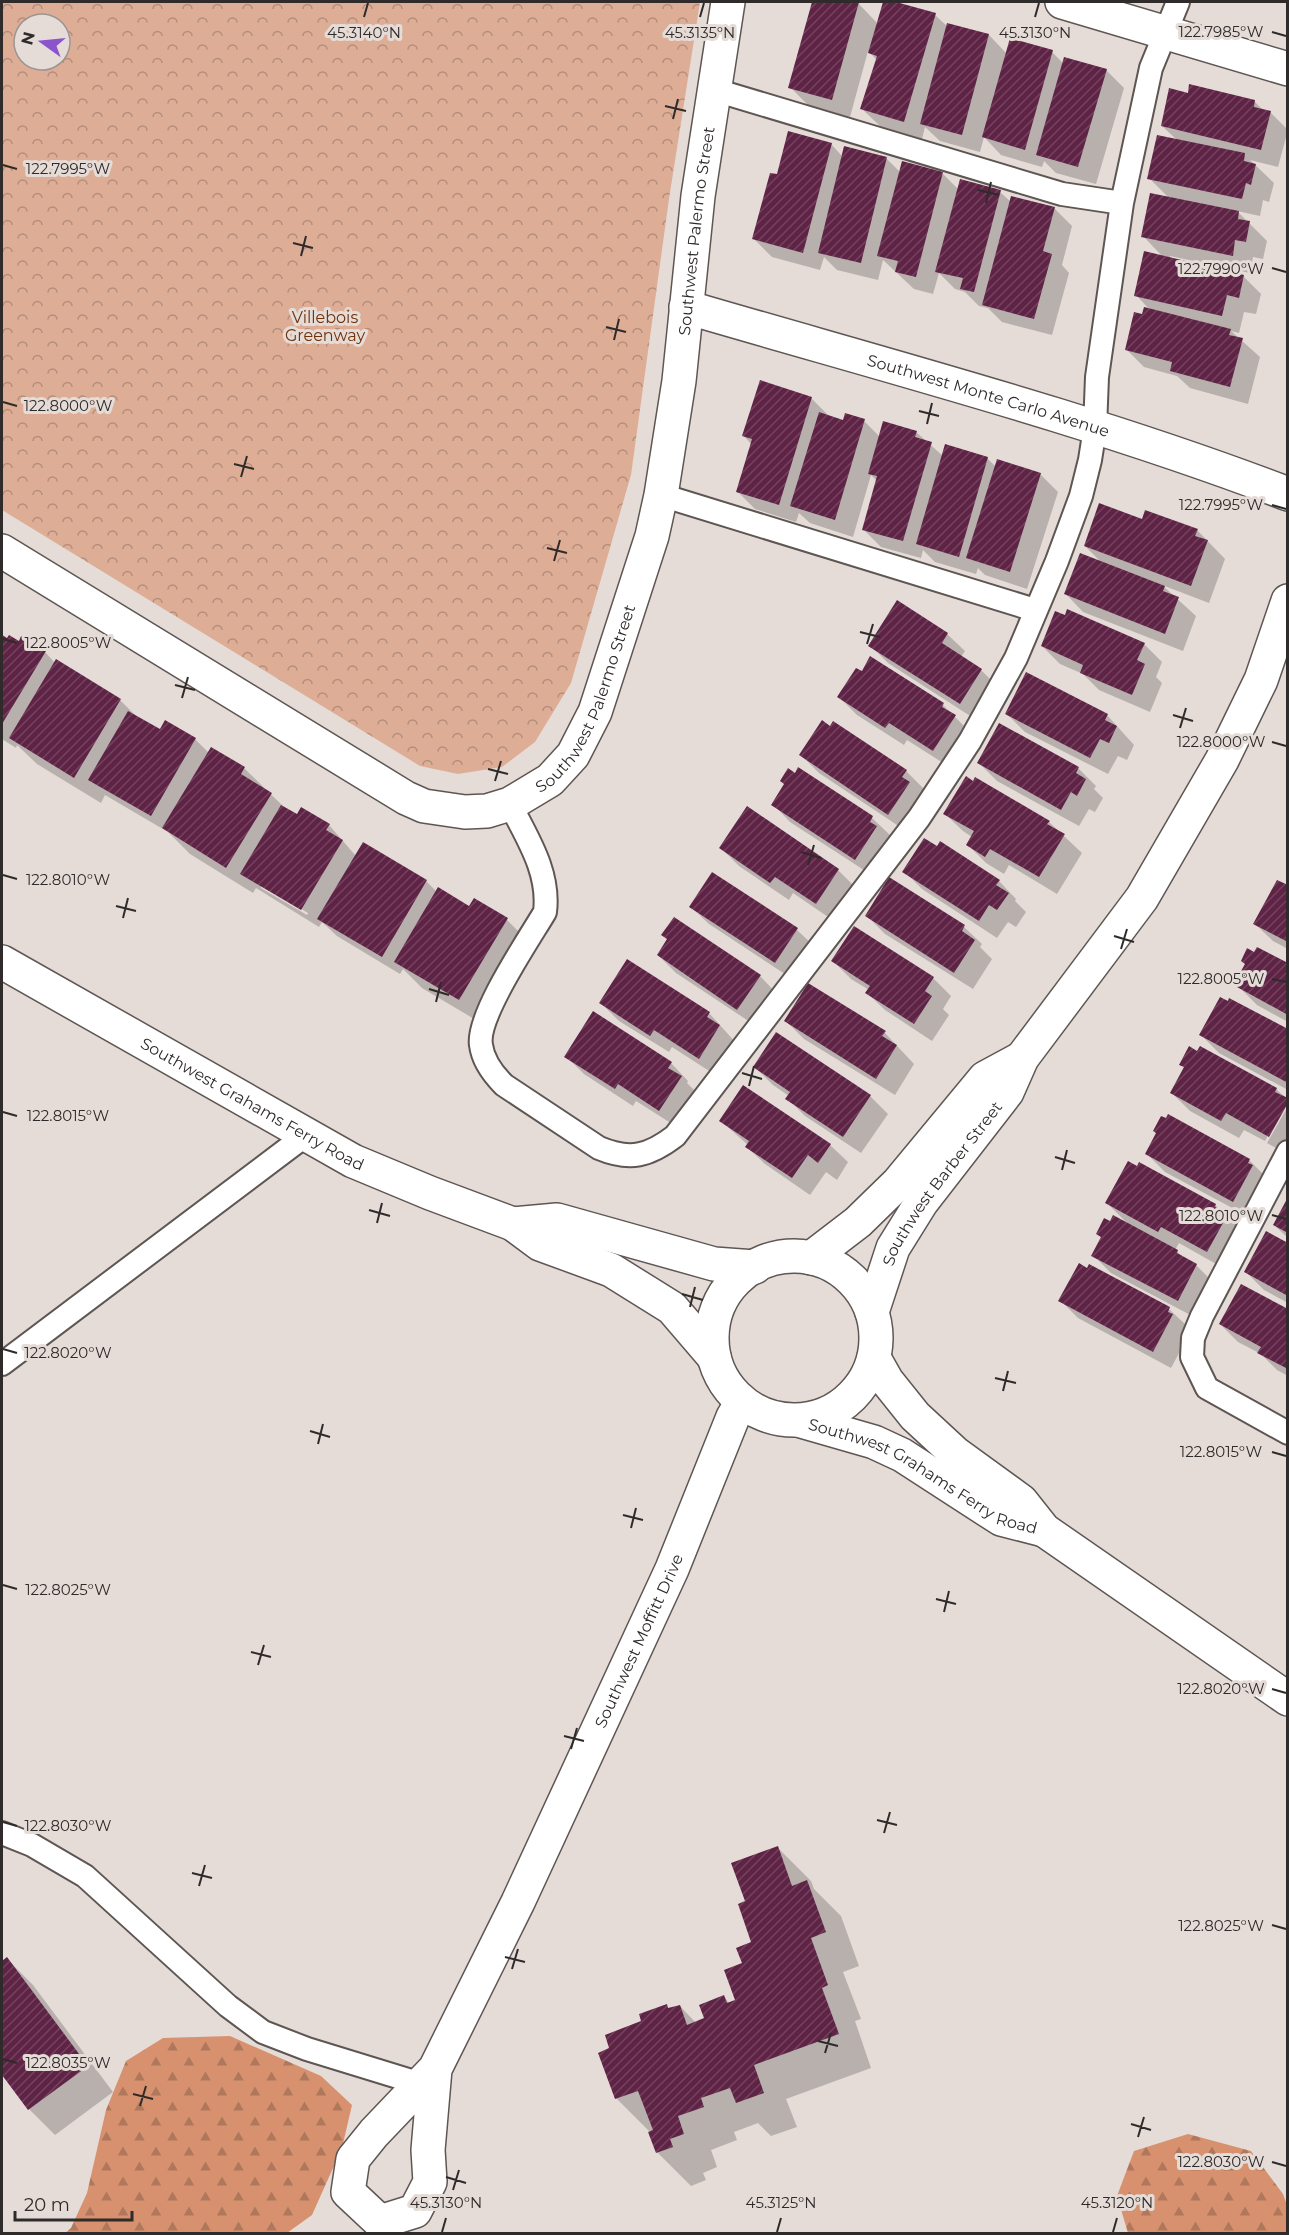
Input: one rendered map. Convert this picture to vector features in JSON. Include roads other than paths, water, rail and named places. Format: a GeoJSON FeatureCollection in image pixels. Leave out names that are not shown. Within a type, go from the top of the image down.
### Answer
{"type":"FeatureCollection","features":[{"type":"Feature","properties":{"kind":"street","name":"Southwest Palermo Street"},"geometry":{"type":"LineString","coordinates":[[2,551],[406,798],[424,806],[465,812],[487,811],[510,804],[550,780],[573,755],[595,712],[652,536],[679,381],[698,196],[728,2]]}},
{"type":"Feature","properties":{"kind":"street"},"geometry":{"type":"LineString","coordinates":[[1062,2],[1166,31],[1287,69]]}},
{"type":"Feature","properties":{"kind":"street","name":"Southwest Monte Carlo Avenue"},"geometry":{"type":"LineString","coordinates":[[686,307],[1095,428],[1287,494]]}},
{"type":"Feature","properties":{"kind":"street","name":"Southwest Barber Street"},"geometry":{"type":"LineString","coordinates":[[872,1312],[894,1248],[921,1203],[1007,1092],[1022,1058],[1142,898],[1222,760],[1261,680],[1287,601]]}},
{"type":"Feature","properties":{"kind":"street","name":"Southwest Grahams Ferry Road"},"geometry":{"type":"LineString","coordinates":[[2,962],[353,1161],[513,1224],[540,1244],[611,1270],[672,1308],[714,1357]]}},
{"type":"Feature","properties":{"kind":"street","name":"Southwest Barber Street"},"geometry":{"type":"LineString","coordinates":[[811,1258],[858,1222],[898,1183],[985,1078],[1022,1058]]}},
{"type":"Feature","properties":{"kind":"street","name":"Southwest Grahams Ferry Road"},"geometry":{"type":"LineString","coordinates":[[513,1224],[557,1220],[714,1264],[755,1267]]}},
{"type":"Feature","properties":{"kind":"street"},"geometry":{"type":"LineString","coordinates":[[788,1256],[811,1258],[833,1265],[852,1280],[867,1298],[875,1320],[877,1344],[874,1358],[861,1387],[844,1404],[824,1416],[801,1421],[759,1412],[734,1396],[722,1379],[714,1357],[712,1334],[717,1311],[728,1290],[745,1273],[765,1261],[788,1256]]}},
{"type":"Feature","properties":{"kind":"street","name":"Southwest Grahams Ferry Road"},"geometry":{"type":"LineString","coordinates":[[874,1358],[915,1416],[955,1453],[1021,1501],[1044,1530],[1287,1699]]}},
{"type":"Feature","properties":{"kind":"street","name":"Southwest Moffitt Drive"},"geometry":{"type":"LineString","coordinates":[[428,2076],[518,1902],[662,1591],[733,1417],[742,1402]]}},
{"type":"Feature","properties":{"kind":"street","name":"Southwest Grahams Ferry Road"},"geometry":{"type":"LineString","coordinates":[[801,1421],[874,1442],[902,1455],[1001,1519],[1044,1530]]}},
{"type":"Feature","properties":{"kind":"lane"},"geometry":{"type":"LineString","coordinates":[[510,804],[540,866],[547,896],[545,912],[488,1010],[481,1028],[480,1044],[486,1061],[493,1074],[504,1085],[599,1148],[615,1154],[630,1156],[653,1150],[675,1136],[945,782],[993,703],[1016,658],[1081,496],[1090,460],[1095,428],[1097,377],[1122,203],[1151,68],[1178,2]]}},
{"type":"Feature","properties":{"kind":"lane"},"geometry":{"type":"LineString","coordinates":[[715,90],[1062,194],[1122,203]]}},
{"type":"Feature","properties":{"kind":"lane"},"geometry":{"type":"LineString","coordinates":[[660,495],[1035,610]]}},
{"type":"Feature","properties":{"kind":"lane"},"geometry":{"type":"LineString","coordinates":[[2,1364],[306,1135]]}},
{"type":"Feature","properties":{"kind":"lane"},"geometry":{"type":"LineString","coordinates":[[1287,1152],[1202,1316],[1193,1338],[1192,1357],[1207,1388],[1287,1433]]}},
{"type":"Feature","properties":{"kind":"lane"},"geometry":{"type":"LineString","coordinates":[[2,1833],[32,1845],[85,1876],[228,2006],[263,2032],[307,2049],[428,2076]]}},
{"type":"Feature","properties":{"kind":"park label","name":"Villebois Greenway"},"geometry":{"type":"Point","coordinates":[325,326]}}]}
